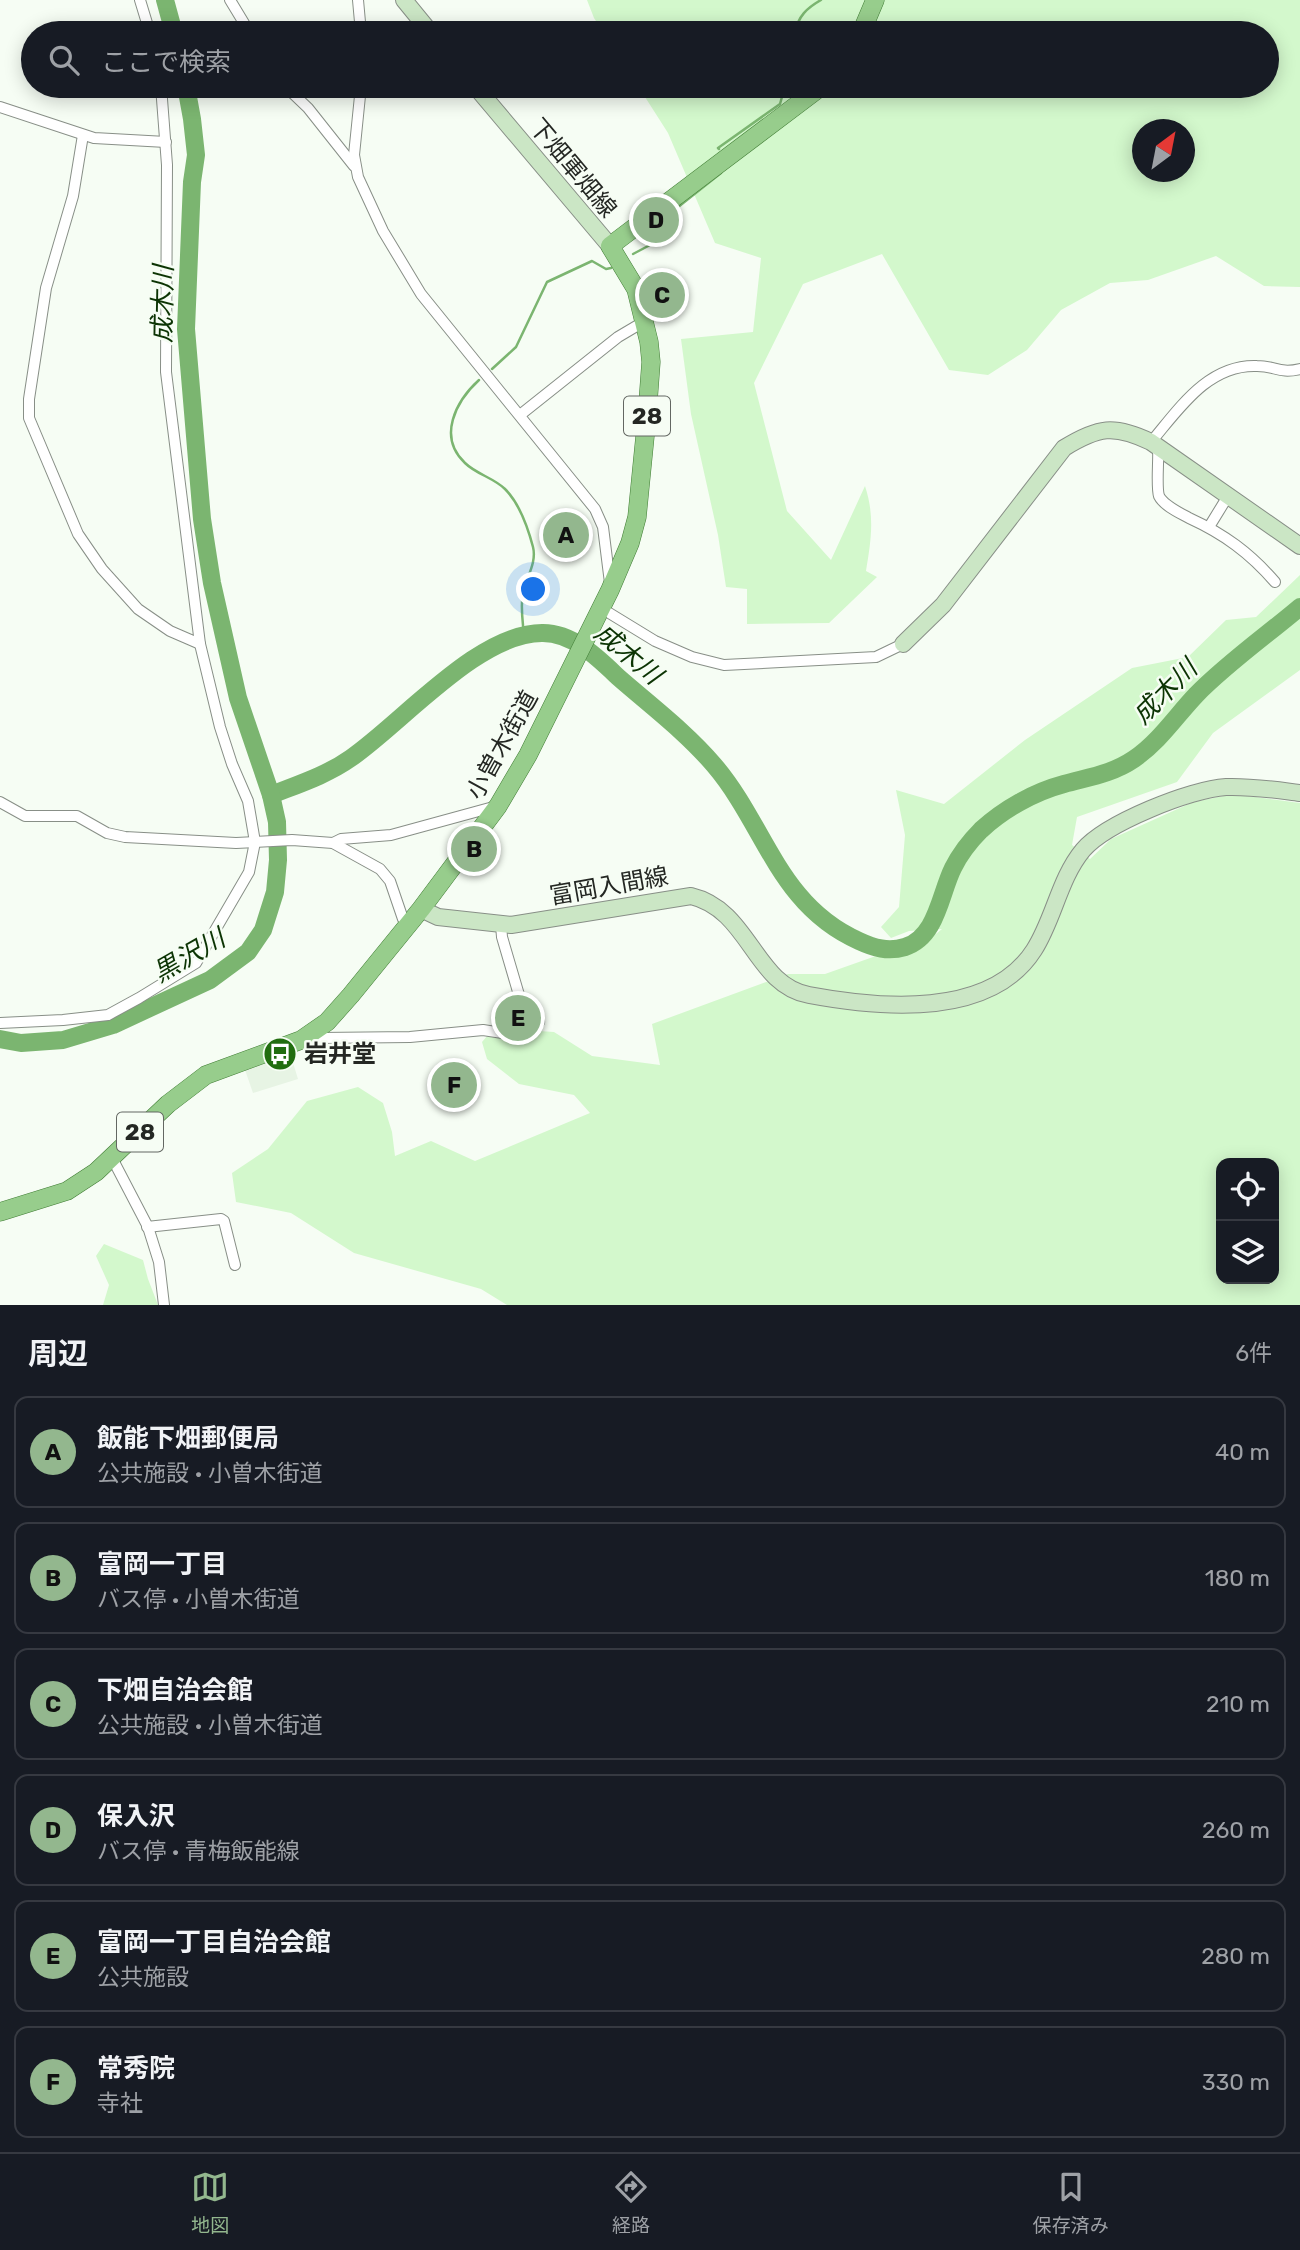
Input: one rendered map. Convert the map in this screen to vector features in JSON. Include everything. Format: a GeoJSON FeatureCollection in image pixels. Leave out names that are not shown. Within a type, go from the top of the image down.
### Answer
{"type":"FeatureCollection","features":[{"type":"Feature","properties":{"kind":"main road"},"geometry":{"type":"LineString","coordinates":[[404,0],[421,21]]}},
{"type":"Feature","properties":{"kind":"main road"},"geometry":{"type":"LineString","coordinates":[[866,21],[875,0]]}},
{"type":"Feature","properties":{"kind":"main road","name":"下畑軍畑線"},"geometry":{"type":"LineString","coordinates":[[485,98],[610,246]]}},
{"type":"Feature","properties":{"kind":"main road"},"geometry":{"type":"LineString","coordinates":[[610,246],[806,98]]}},
{"type":"Feature","properties":{"kind":"main road","name":"小曽木街道"},"geometry":{"type":"LineString","coordinates":[[0,1212],[48,1199],[67,1191],[96,1172],[168,1104],[206,1075],[291,1044],[313,1033],[341,1008],[421,909],[498,806],[528,755],[610,590],[630,543],[637,517],[651,362],[645,321],[636,289],[610,246]]}},
{"type":"Feature","properties":{"kind":"main road"},"geometry":{"type":"LineString","coordinates":[[903,644],[943,605],[1064,448],[1086,434],[1109,429],[1130,432],[1154,445],[1300,546]]}},
{"type":"Feature","properties":{"kind":"main road","name":"富岡入間線"},"geometry":{"type":"LineString","coordinates":[[421,909],[438,917],[501,925],[691,896],[711,903],[729,916],[776,977],[795,991],[875,1004],[934,1004],[984,990],[1024,963],[1042,936],[1073,864],[1093,840],[1110,830],[1128,820],[1207,789],[1246,787],[1300,793]]}},
{"type":"Feature","properties":{"kind":"street"},"geometry":{"type":"LineString","coordinates":[[140,0],[146,21]]}},
{"type":"Feature","properties":{"kind":"street"},"geometry":{"type":"LineString","coordinates":[[230,0],[243,21]]}},
{"type":"Feature","properties":{"kind":"street"},"geometry":{"type":"LineString","coordinates":[[358,0],[360,21]]}},
{"type":"Feature","properties":{"kind":"street"},"geometry":{"type":"LineString","coordinates":[[0,1023],[108,1015],[196,964],[249,872],[255,842],[247,795],[232,764],[220,727],[200,644],[166,372],[168,198],[162,98]]}},
{"type":"Feature","properties":{"kind":"street"},"geometry":{"type":"LineString","coordinates":[[298,98],[356,168]]}},
{"type":"Feature","properties":{"kind":"street"},"geometry":{"type":"LineString","coordinates":[[360,98],[354,155],[356,168],[383,231],[421,294],[588,499],[600,518],[605,536],[610,590]]}},
{"type":"Feature","properties":{"kind":"street"},"geometry":{"type":"LineString","coordinates":[[0,107],[83,135],[104,139],[166,142]]}},
{"type":"Feature","properties":{"kind":"street"},"geometry":{"type":"LineString","coordinates":[[83,135],[73,196],[46,288],[29,399],[29,418],[78,534],[102,569],[138,609],[170,631],[200,644]]}},
{"type":"Feature","properties":{"kind":"street"},"geometry":{"type":"LineString","coordinates":[[520,415],[618,337],[645,321]]}},
{"type":"Feature","properties":{"kind":"street"},"geometry":{"type":"LineString","coordinates":[[1275,582],[1241,547],[1160,499],[1154,445],[1185,402],[1211,377],[1258,366],[1285,373],[1300,369]]}},
{"type":"Feature","properties":{"kind":"street"},"geometry":{"type":"LineString","coordinates":[[1209,527],[1228,496]]}},
{"type":"Feature","properties":{"kind":"street"},"geometry":{"type":"LineString","coordinates":[[599,612],[692,657],[724,665],[876,657],[903,644]]}},
{"type":"Feature","properties":{"kind":"street"},"geometry":{"type":"LineString","coordinates":[[0,802],[25,816],[77,816],[107,833],[125,837],[333,843],[380,869],[390,881],[403,919],[408,924]]}},
{"type":"Feature","properties":{"kind":"street"},"geometry":{"type":"LineString","coordinates":[[333,843],[341,839],[391,835],[498,806]]}},
{"type":"Feature","properties":{"kind":"street"},"geometry":{"type":"LineString","coordinates":[[313,1033],[321,1038],[410,1037],[483,1030],[521,1036],[529,1034],[539,1022],[519,995],[501,925]]}},
{"type":"Feature","properties":{"kind":"street"},"geometry":{"type":"LineString","coordinates":[[112,1158],[147,1227],[159,1262],[164,1305]]}},
{"type":"Feature","properties":{"kind":"street"},"geometry":{"type":"LineString","coordinates":[[147,1227],[221,1219],[224,1221],[235,1265]]}},
{"type":"Feature","properties":{"kind":"shaded area"},"geometry":{"type":"Polygon","coordinates":[[[290,1053],[298,1079],[253,1093],[244,1067],[290,1053]]]}},
{"type":"Feature","properties":{"kind":"green space"},"geometry":{"type":"Polygon","coordinates":[[[587,0],[1300,0],[1300,287],[1264,286],[1216,256],[1148,280],[1110,283],[1061,310],[1027,350],[988,375],[949,370],[882,254],[803,284],[754,383],[787,511],[831,560],[865,486],[871,518],[866,571],[877,577],[829,623],[747,624],[747,589],[726,587],[718,535],[691,414],[681,339],[753,332],[761,258],[715,243],[668,133],[646,98],[1279,98],[1279,21],[596,21],[587,0]]]}},
{"type":"Feature","properties":{"kind":"green space"},"geometry":{"type":"Polygon","coordinates":[[[1300,575],[1300,670],[1213,733],[1177,782],[1077,817],[1072,845],[1090,859],[1111,839],[1193,802],[1234,794],[1300,803],[1300,1305],[507,1305],[481,1289],[354,1253],[291,1213],[236,1202],[232,1173],[268,1149],[307,1101],[358,1087],[383,1103],[392,1132],[395,1156],[431,1141],[475,1161],[590,1113],[574,1095],[519,1084],[487,1059],[482,1042],[494,1028],[554,1032],[592,1056],[660,1065],[652,1024],[788,974],[825,974],[873,957],[916,950],[942,929],[909,931],[891,938],[881,927],[899,907],[905,835],[896,790],[944,804],[1025,740],[1132,668],[1188,657],[1226,620],[1256,617],[1300,575]]]}},
{"type":"Feature","properties":{"kind":"green space"},"geometry":{"type":"Polygon","coordinates":[[[104,1244],[143,1260],[158,1305],[103,1305],[109,1285],[96,1256],[104,1244]]]}},
{"type":"Feature","properties":{"kind":"waterway","name":"成木川"},"geometry":{"type":"LineString","coordinates":[[165,0],[171,21]]}},
{"type":"Feature","properties":{"kind":"waterway"},"geometry":{"type":"LineString","coordinates":[[799,21],[811,6],[821,0]]}},
{"type":"Feature","properties":{"kind":"waterway","name":"成木川"},"geometry":{"type":"LineString","coordinates":[[0,1039],[21,1043],[63,1040],[113,1025],[210,980],[248,952],[263,930],[275,892],[277,822],[271,795],[238,698],[212,583],[202,519],[186,329],[192,182],[196,155],[188,98]]}},
{"type":"Feature","properties":{"kind":"waterway"},"geometry":{"type":"LineString","coordinates":[[719,149],[780,104],[782,98]]}},
{"type":"Feature","properties":{"kind":"waterway"},"geometry":{"type":"LineString","coordinates":[[633,254],[650,245],[657,227],[668,215],[721,173]]}},
{"type":"Feature","properties":{"kind":"waterway"},"geometry":{"type":"LineString","coordinates":[[492,369],[516,347],[547,282],[592,261],[606,269],[611,268]]}},
{"type":"Feature","properties":{"kind":"waterway"},"geometry":{"type":"LineString","coordinates":[[479,380],[457,409],[451,431],[452,442],[465,463],[505,489],[515,501],[526,524],[534,553],[522,598],[524,636]]}},
{"type":"Feature","properties":{"kind":"waterway","name":"成木川"},"geometry":{"type":"LineString","coordinates":[[271,795],[342,764],[442,682],[493,647],[519,637],[554,634],[575,642],[593,655],[703,753],[732,789],[791,886],[809,907],[832,926],[870,946],[893,949],[905,947],[916,942],[931,924],[956,863],[973,839],[990,822],[1009,808],[1042,792],[1109,772],[1134,759],[1159,737],[1208,683],[1300,607]]}},
{"type":"Feature","properties":{"kind":"place","name":"保入沢"},"geometry":{"type":"Point","coordinates":[656,220]}},
{"type":"Feature","properties":{"kind":"place","name":"下畑自治会館"},"geometry":{"type":"Point","coordinates":[662,295]}},
{"type":"Feature","properties":{"kind":"place","name":"飯能下畑郵便局"},"geometry":{"type":"Point","coordinates":[566,535]}},
{"type":"Feature","properties":{"kind":"place","name":"富岡一丁目"},"geometry":{"type":"Point","coordinates":[474,849]}},
{"type":"Feature","properties":{"kind":"place","name":"富岡一丁目自治会館"},"geometry":{"type":"Point","coordinates":[518,1018]}},
{"type":"Feature","properties":{"kind":"place","name":"岩井堂"},"geometry":{"type":"Point","coordinates":[280,1054]}},
{"type":"Feature","properties":{"kind":"place","name":"常秀院"},"geometry":{"type":"Point","coordinates":[454,1085]}},
{"type":"Feature","properties":{"kind":"water label","name":"黒沢川"},"geometry":{"type":"Point","coordinates":[189,956]}}]}
